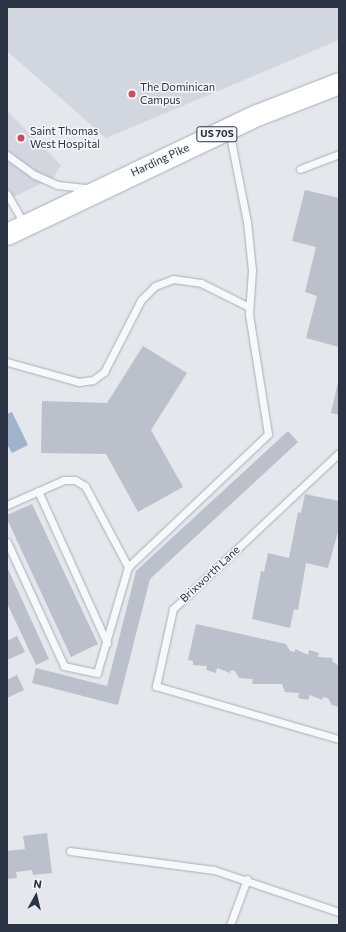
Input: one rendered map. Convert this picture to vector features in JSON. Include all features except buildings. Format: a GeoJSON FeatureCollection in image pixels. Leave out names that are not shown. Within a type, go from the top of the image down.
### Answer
{"type":"FeatureCollection","features":[{"type":"Feature","properties":{"kind":"main road","name":"Harding Pike"},"geometry":{"type":"LineString","coordinates":[[16,230],[96,189],[229,128],[339,83]]}},
{"type":"Feature","properties":{"kind":"lane"},"geometry":{"type":"LineString","coordinates":[[7,542],[64,666],[97,673],[128,567],[268,434],[249,307],[252,270],[247,222],[229,128]]}},
{"type":"Feature","properties":{"kind":"lane"},"geometry":{"type":"LineString","coordinates":[[300,169],[339,154]]}},
{"type":"Feature","properties":{"kind":"lane"},"geometry":{"type":"LineString","coordinates":[[7,155],[35,175],[57,185],[96,189]]}},
{"type":"Feature","properties":{"kind":"lane"},"geometry":{"type":"LineString","coordinates":[[7,194],[16,230]]}},
{"type":"Feature","properties":{"kind":"lane"},"geometry":{"type":"LineString","coordinates":[[7,362],[86,382],[99,377],[132,312],[148,292],[164,282],[182,279],[201,283],[249,307]]}},
{"type":"Feature","properties":{"kind":"lane","name":"Brixworth Lane"},"geometry":{"type":"LineString","coordinates":[[339,453],[172,609],[156,686],[339,738]]}},
{"type":"Feature","properties":{"kind":"lane"},"geometry":{"type":"LineString","coordinates":[[7,505],[64,480],[75,480],[85,486],[128,567]]}},
{"type":"Feature","properties":{"kind":"lane"},"geometry":{"type":"LineString","coordinates":[[38,491],[107,643]]}},
{"type":"Feature","properties":{"kind":"lane"},"geometry":{"type":"LineString","coordinates":[[70,851],[214,870],[339,912]]}},
{"type":"Feature","properties":{"kind":"lane"},"geometry":{"type":"LineString","coordinates":[[230,925],[247,880]]}},
{"type":"Feature","properties":{"kind":"shaded area","name":"The Dominican Campus"},"geometry":{"type":"Polygon","coordinates":[[[7,7],[339,7],[339,40],[106,138],[7,51],[7,7]]]}},
{"type":"Feature","properties":{"kind":"shaded area","name":"Saint Thomas West Hospital"},"geometry":{"type":"Polygon","coordinates":[[[7,111],[61,165],[53,178],[7,200],[7,111]]]}},
{"type":"Feature","properties":{"kind":"water"},"geometry":{"type":"Polygon","coordinates":[[[12,412],[28,445],[12,453],[7,444],[7,414],[12,412]]]}},
{"type":"Feature","properties":{"kind":"place","name":"The Dominican Campus"},"geometry":{"type":"Point","coordinates":[132,94]}},
{"type":"Feature","properties":{"kind":"place","name":"Saint Thomas West Hospital"},"geometry":{"type":"Point","coordinates":[21,138]}}]}
